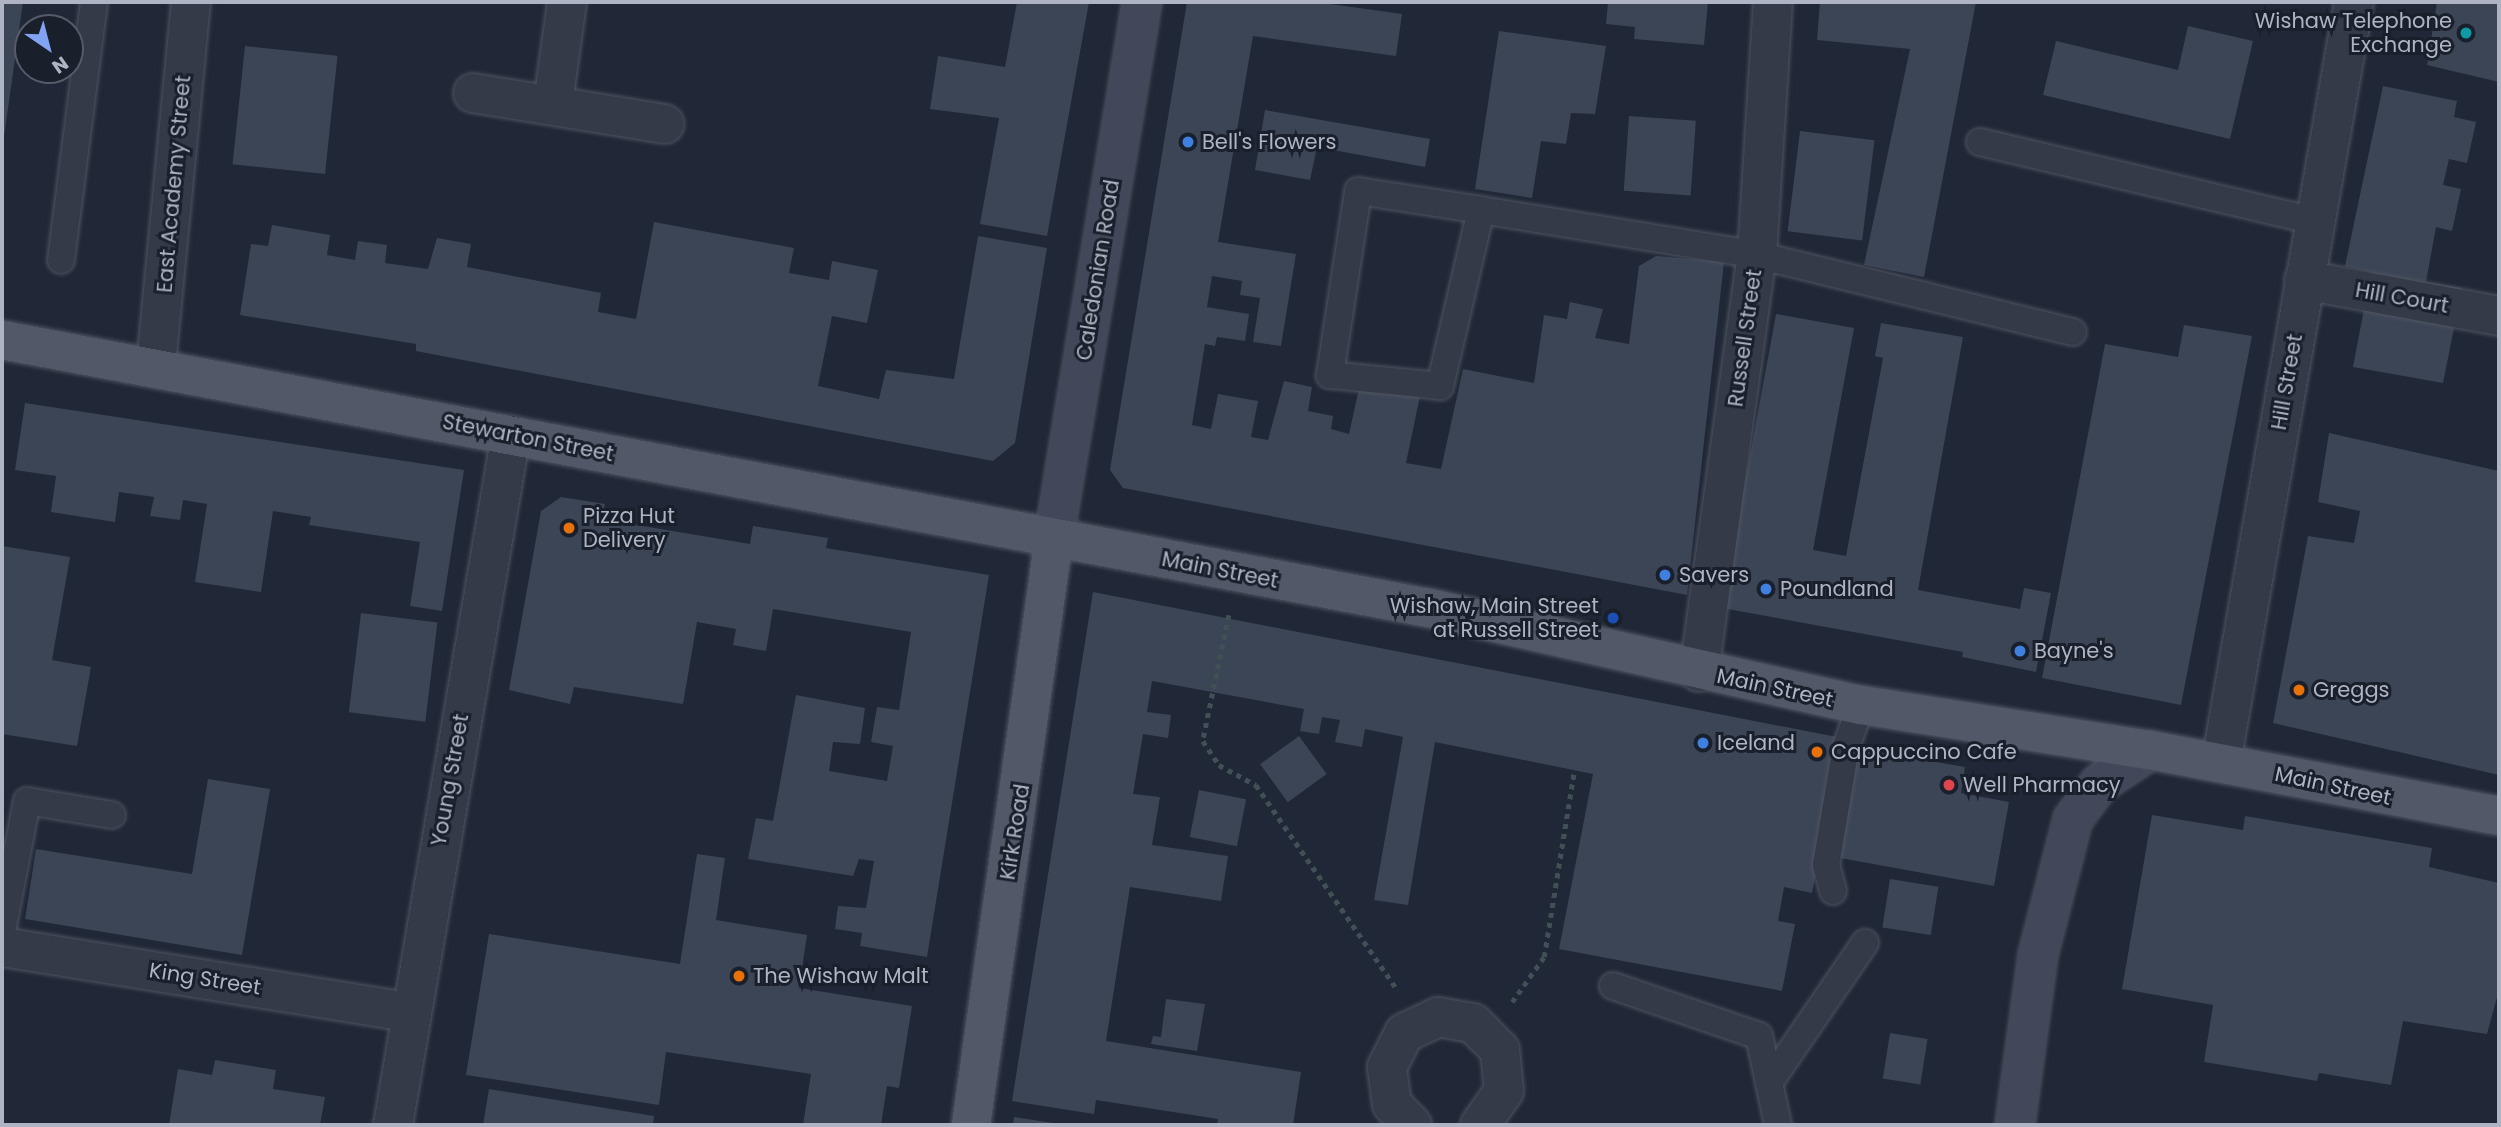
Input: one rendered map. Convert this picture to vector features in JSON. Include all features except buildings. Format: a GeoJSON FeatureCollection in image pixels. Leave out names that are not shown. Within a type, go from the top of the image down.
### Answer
{"type":"FeatureCollection","features":[{"type":"Feature","properties":{"kind":"main road","name":"Caledonian Road"},"geometry":{"type":"LineString","coordinates":[[1054,538],[1142,2]]}},
{"type":"Feature","properties":{"kind":"main road","name":"Stewarton Street"},"geometry":{"type":"LineString","coordinates":[[2,340],[156,365],[1054,538]]}},
{"type":"Feature","properties":{"kind":"main road","name":"Main Street"},"geometry":{"type":"LineString","coordinates":[[1054,538],[1429,608],[1699,672],[1861,705],[2150,750],[2499,817]]}},
{"type":"Feature","properties":{"kind":"main road","name":"Kirk Road"},"geometry":{"type":"LineString","coordinates":[[971,1125],[1054,538]]}},
{"type":"Feature","properties":{"kind":"main road"},"geometry":{"type":"LineString","coordinates":[[2015,1124],[2038,955],[2073,819],[2099,784],[2150,750]]}},
{"type":"Feature","properties":{"kind":"street","name":"East Academy Street"},"geometry":{"type":"LineString","coordinates":[[156,365],[191,2]]}},
{"type":"Feature","properties":{"kind":"street"},"geometry":{"type":"LineString","coordinates":[[553,103],[567,2]]}},
{"type":"Feature","properties":{"kind":"street","name":"Russell Street"},"geometry":{"type":"LineString","coordinates":[[1699,672],[1757,255],[1773,2]]}},
{"type":"Feature","properties":{"kind":"street","name":"Hill Street"},"geometry":{"type":"LineString","coordinates":[[2221,763],[2354,2]]}},
{"type":"Feature","properties":{"kind":"street"},"geometry":{"type":"LineString","coordinates":[[472,93],[553,103],[665,124]]}},
{"type":"Feature","properties":{"kind":"street","name":"Hill Court"},"geometry":{"type":"LineString","coordinates":[[2304,281],[2499,316]]}},
{"type":"Feature","properties":{"kind":"street","name":"Young Street"},"geometry":{"type":"LineString","coordinates":[[393,1125],[409,1012],[511,435]]}},
{"type":"Feature","properties":{"kind":"street","name":"King Street"},"geometry":{"type":"LineString","coordinates":[[2,947],[409,1012]]}},
{"type":"Feature","properties":{"kind":"street"},"geometry":{"type":"LineString","coordinates":[[1412,1125],[1392,1104],[1387,1067],[1398,1041],[1420,1022],[1456,1017],[1488,1033],[1500,1050],[1505,1080],[1496,1110],[1483,1125]]}},
{"type":"Feature","properties":{"kind":"lane"},"geometry":{"type":"LineString","coordinates":[[61,260],[94,2]]}},
{"type":"Feature","properties":{"kind":"lane"},"geometry":{"type":"LineString","coordinates":[[1980,142],[2315,221]]}},
{"type":"Feature","properties":{"kind":"lane"},"geometry":{"type":"LineString","coordinates":[[1481,210],[1440,386],[1330,375],[1357,191],[1481,210],[1757,255],[2073,332]]}},
{"type":"Feature","properties":{"kind":"lane"},"geometry":{"type":"LineString","coordinates":[[1833,891],[1826,864],[1846,747],[1861,705]]}},
{"type":"Feature","properties":{"kind":"lane"},"geometry":{"type":"LineString","coordinates":[[2,931],[27,801],[112,815]]}},
{"type":"Feature","properties":{"kind":"lane"},"geometry":{"type":"LineString","coordinates":[[1769,1083],[1865,943]]}},
{"type":"Feature","properties":{"kind":"lane"},"geometry":{"type":"LineString","coordinates":[[1613,986],[1759,1036],[1778,1125]]}},
{"type":"Feature","properties":{"kind":"path"},"geometry":{"type":"LineString","coordinates":[[1255,576],[1229,614],[1203,741],[1219,765],[1256,785],[1420,1022]]}},
{"type":"Feature","properties":{"kind":"path"},"geometry":{"type":"LineString","coordinates":[[1488,1033],[1544,957],[1574,771]]}},
{"type":"Feature","properties":{"kind":"place","name":"Wishaw Telephone Exchange"},"geometry":{"type":"Point","coordinates":[2466,33]}},
{"type":"Feature","properties":{"kind":"place","name":"Bell's Flowers"},"geometry":{"type":"Point","coordinates":[1188,142]}},
{"type":"Feature","properties":{"kind":"place","name":"Pizza Hut Delivery"},"geometry":{"type":"Point","coordinates":[569,528]}},
{"type":"Feature","properties":{"kind":"place","name":"Savers"},"geometry":{"type":"Point","coordinates":[1665,575]}},
{"type":"Feature","properties":{"kind":"place","name":"Poundland"},"geometry":{"type":"Point","coordinates":[1766,589]}},
{"type":"Feature","properties":{"kind":"place","name":"Wishaw, Main Street at Russell Street"},"geometry":{"type":"Point","coordinates":[1613,618]}},
{"type":"Feature","properties":{"kind":"place","name":"Bayne's"},"geometry":{"type":"Point","coordinates":[2020,651]}},
{"type":"Feature","properties":{"kind":"place","name":"Greggs"},"geometry":{"type":"Point","coordinates":[2299,690]}},
{"type":"Feature","properties":{"kind":"place","name":"Iceland"},"geometry":{"type":"Point","coordinates":[1703,743]}},
{"type":"Feature","properties":{"kind":"place","name":"Cappuccino Cafe"},"geometry":{"type":"Point","coordinates":[1817,752]}},
{"type":"Feature","properties":{"kind":"place","name":"Well Pharmacy"},"geometry":{"type":"Point","coordinates":[1949,785]}},
{"type":"Feature","properties":{"kind":"place","name":"The Wishaw Malt"},"geometry":{"type":"Point","coordinates":[739,976]}}]}
